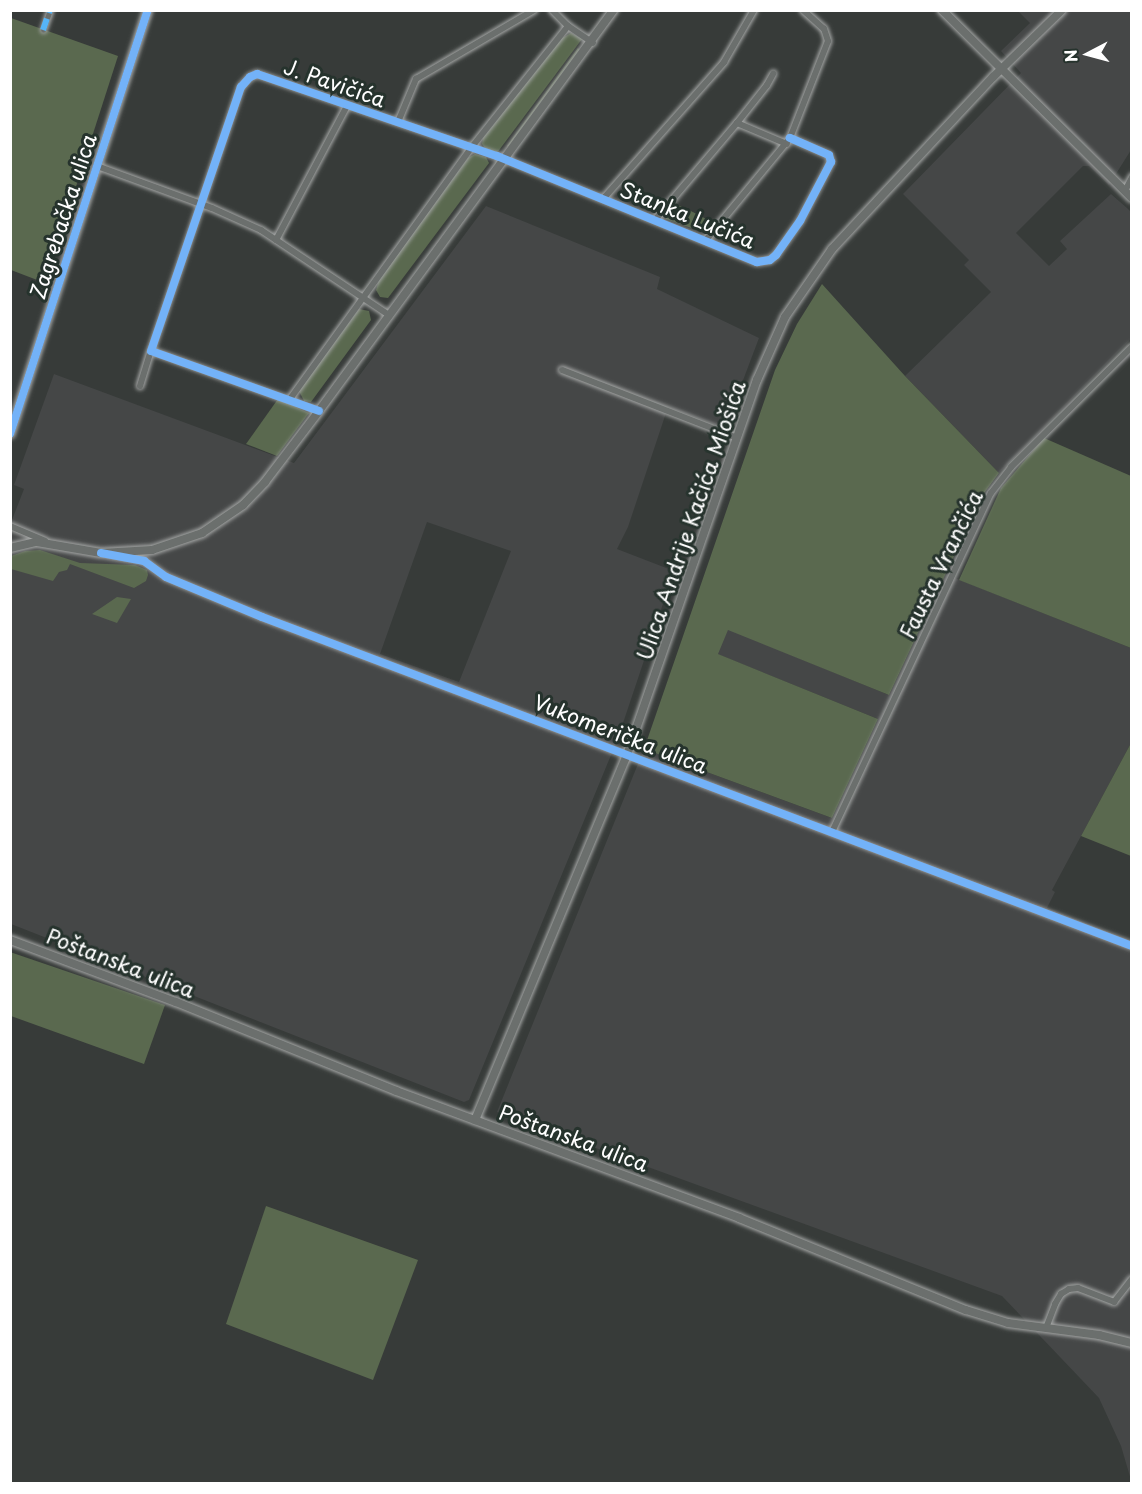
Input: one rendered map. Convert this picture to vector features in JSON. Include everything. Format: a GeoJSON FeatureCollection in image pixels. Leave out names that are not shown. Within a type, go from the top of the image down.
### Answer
{"type":"FeatureCollection","features":[{"type":"Feature","properties":{"kind":"main road","name":"Zagrebačka ulica"},"geometry":{"type":"LineString","coordinates":[[10,434],[148,10]]}},
{"type":"Feature","properties":{"kind":"main road"},"geometry":{"type":"LineString","coordinates":[[10,548],[29,542],[48,543],[101,553],[152,550],[178,543],[215,526],[254,494],[319,411],[593,43],[614,10]]}},
{"type":"Feature","properties":{"kind":"main road","name":"Ulica Andrije Kačića Miošića"},"geometry":{"type":"LineString","coordinates":[[475,1120],[627,755],[737,438],[769,350],[785,317],[832,249],[1000,69],[1062,10]]}},
{"type":"Feature","properties":{"kind":"main road","name":"Poštanska ulica"},"geometry":{"type":"LineString","coordinates":[[10,940],[176,1002],[337,1068],[739,1218],[966,1310],[1008,1323],[1099,1335],[1131,1343]]}},
{"type":"Feature","properties":{"kind":"street"},"geometry":{"type":"LineString","coordinates":[[43,30],[50,10]]}},
{"type":"Feature","properties":{"kind":"street"},"geometry":{"type":"LineString","coordinates":[[398,122],[416,79],[534,10]]}},
{"type":"Feature","properties":{"kind":"street"},"geometry":{"type":"LineString","coordinates":[[552,10],[568,26],[593,43]]}},
{"type":"Feature","properties":{"kind":"street"},"geometry":{"type":"LineString","coordinates":[[603,200],[724,62],[754,10]]}},
{"type":"Feature","properties":{"kind":"street"},"geometry":{"type":"LineString","coordinates":[[706,240],[789,141],[827,46],[826,33],[803,10]]}},
{"type":"Feature","properties":{"kind":"street"},"geometry":{"type":"LineString","coordinates":[[942,10],[1131,198]]}},
{"type":"Feature","properties":{"kind":"street"},"geometry":{"type":"LineString","coordinates":[[290,399],[471,148],[568,26]]}},
{"type":"Feature","properties":{"kind":"street","name":"J. Pavičića"},"geometry":{"type":"LineString","coordinates":[[140,386],[241,87],[250,77],[257,74],[505,160]]}},
{"type":"Feature","properties":{"kind":"street"},"geometry":{"type":"LineString","coordinates":[[655,220],[737,123],[772,74]]}},
{"type":"Feature","properties":{"kind":"street"},"geometry":{"type":"LineString","coordinates":[[276,240],[347,106]]}},
{"type":"Feature","properties":{"kind":"street"},"geometry":{"type":"LineString","coordinates":[[737,123],[789,141]]}},
{"type":"Feature","properties":{"kind":"street","name":"Stanka Lučića"},"geometry":{"type":"LineString","coordinates":[[505,160],[757,262],[770,260],[776,255],[800,221],[831,159],[829,155],[789,141]]}},
{"type":"Feature","properties":{"kind":"street"},"geometry":{"type":"LineString","coordinates":[[97,166],[239,219],[276,240],[389,315]]}},
{"type":"Feature","properties":{"kind":"street"},"geometry":{"type":"LineString","coordinates":[[1125,191],[1131,177]]}},
{"type":"Feature","properties":{"kind":"street","name":"Fausta Vrančića"},"geometry":{"type":"LineString","coordinates":[[832,832],[991,494],[1011,467],[1131,348]]}},
{"type":"Feature","properties":{"kind":"street"},"geometry":{"type":"LineString","coordinates":[[151,351],[319,411]]}},
{"type":"Feature","properties":{"kind":"street"},"geometry":{"type":"LineString","coordinates":[[562,370],[737,438]]}},
{"type":"Feature","properties":{"kind":"street"},"geometry":{"type":"LineString","coordinates":[[10,526],[48,543]]}},
{"type":"Feature","properties":{"kind":"street","name":"Vukomerička ulica"},"geometry":{"type":"LineString","coordinates":[[101,553],[144,561],[158,573],[262,617],[1131,946]]}},
{"type":"Feature","properties":{"kind":"street"},"geometry":{"type":"LineString","coordinates":[[1046,1328],[1055,1304],[1061,1294],[1069,1288],[1078,1288],[1114,1302],[1131,1279]]}},
{"type":"Feature","properties":{"kind":"shaded area"},"geometry":{"type":"Polygon","coordinates":[[[1018,11],[1131,11],[1131,150],[1109,185],[1089,166],[1083,166],[1016,233],[1049,266],[1067,249],[1060,241],[1111,194],[1127,208],[1132,213],[1131,339],[999,473],[905,376],[991,292],[964,265],[969,260],[903,194],[1021,73],[1001,51],[1030,23],[1018,11]]]}},
{"type":"Feature","properties":{"kind":"shaded area"},"geometry":{"type":"Polygon","coordinates":[[[486,206],[660,277],[657,289],[759,338],[725,428],[668,407],[628,527],[617,549],[674,571],[618,738],[469,1100],[464,1102],[11,924],[10,525],[24,489],[14,485],[54,374],[294,463],[486,206]],[[427,522],[380,654],[459,682],[511,551],[427,522]]]}},
{"type":"Feature","properties":{"kind":"shaded area"},"geometry":{"type":"Polygon","coordinates":[[[945,574],[1131,648],[1131,743],[1052,890],[1055,892],[1047,908],[1131,941],[1131,1480],[1121,1446],[1099,1398],[1002,1296],[497,1112],[644,749],[832,818],[878,719],[717,654],[728,629],[889,695],[945,574]]]}},
{"type":"Feature","properties":{"kind":"green space"},"geometry":{"type":"Polygon","coordinates":[[[11,18],[118,56],[45,283],[11,270],[11,18]]]}},
{"type":"Feature","properties":{"kind":"green space"},"geometry":{"type":"Polygon","coordinates":[[[571,33],[582,39],[497,153],[485,148],[482,144],[483,138],[559,40],[571,33]]]}},
{"type":"Feature","properties":{"kind":"green space"},"geometry":{"type":"Polygon","coordinates":[[[578,48],[581,51],[509,148],[507,146],[578,48]]]}},
{"type":"Feature","properties":{"kind":"green space"},"geometry":{"type":"Polygon","coordinates":[[[475,154],[486,157],[489,163],[388,298],[380,297],[376,290],[379,280],[468,158],[475,154]]]}},
{"type":"Feature","properties":{"kind":"green space"},"geometry":{"type":"Polygon","coordinates":[[[677,205],[714,223],[706,231],[700,231],[666,219],[665,217],[677,205]]]}},
{"type":"Feature","properties":{"kind":"green space"},"geometry":{"type":"Polygon","coordinates":[[[822,284],[905,376],[999,473],[982,496],[889,695],[728,630],[718,654],[878,719],[832,818],[644,749],[775,370],[797,324],[822,284]]]}},
{"type":"Feature","properties":{"kind":"green space"},"geometry":{"type":"Polygon","coordinates":[[[359,309],[369,311],[371,320],[311,402],[304,401],[299,391],[359,309]]]}},
{"type":"Feature","properties":{"kind":"green space"},"geometry":{"type":"Polygon","coordinates":[[[278,399],[309,413],[277,456],[246,444],[278,399]]]}},
{"type":"Feature","properties":{"kind":"green space"},"geometry":{"type":"Polygon","coordinates":[[[1044,438],[1131,476],[1131,648],[959,580],[1001,488],[1044,438]]]}},
{"type":"Feature","properties":{"kind":"green space"},"geometry":{"type":"Polygon","coordinates":[[[40,550],[80,563],[135,565],[147,570],[148,575],[146,581],[134,588],[70,564],[67,570],[59,572],[53,581],[11,569],[11,556],[25,551],[40,550]]]}},
{"type":"Feature","properties":{"kind":"green space"},"geometry":{"type":"Polygon","coordinates":[[[117,597],[131,599],[117,623],[92,614],[117,597]]]}},
{"type":"Feature","properties":{"kind":"green space"},"geometry":{"type":"Polygon","coordinates":[[[1131,743],[1131,856],[1081,836],[1131,743]]]}},
{"type":"Feature","properties":{"kind":"green space"},"geometry":{"type":"Polygon","coordinates":[[[10,952],[165,1005],[144,1064],[11,1016],[10,952]]]}},
{"type":"Feature","properties":{"kind":"green space"},"geometry":{"type":"Polygon","coordinates":[[[266,1206],[418,1260],[373,1380],[226,1324],[266,1206]]]}},
{"type":"Feature","properties":{"kind":"marked path"},"geometry":{"type":"LineString","coordinates":[[43,30],[50,10]]}},
{"type":"Feature","properties":{"kind":"cycle path"},"geometry":{"type":"LineString","coordinates":[[10,434],[148,10]]}},
{"type":"Feature","properties":{"kind":"cycle path"},"geometry":{"type":"LineString","coordinates":[[319,411],[151,351],[241,87],[250,77],[257,74],[497,156],[757,262],[770,260],[776,255],[800,221],[831,162],[829,155],[790,138]]}},
{"type":"Feature","properties":{"kind":"cycle path"},"geometry":{"type":"LineString","coordinates":[[101,553],[144,561],[166,577],[262,617],[1132,946]]}}]}
